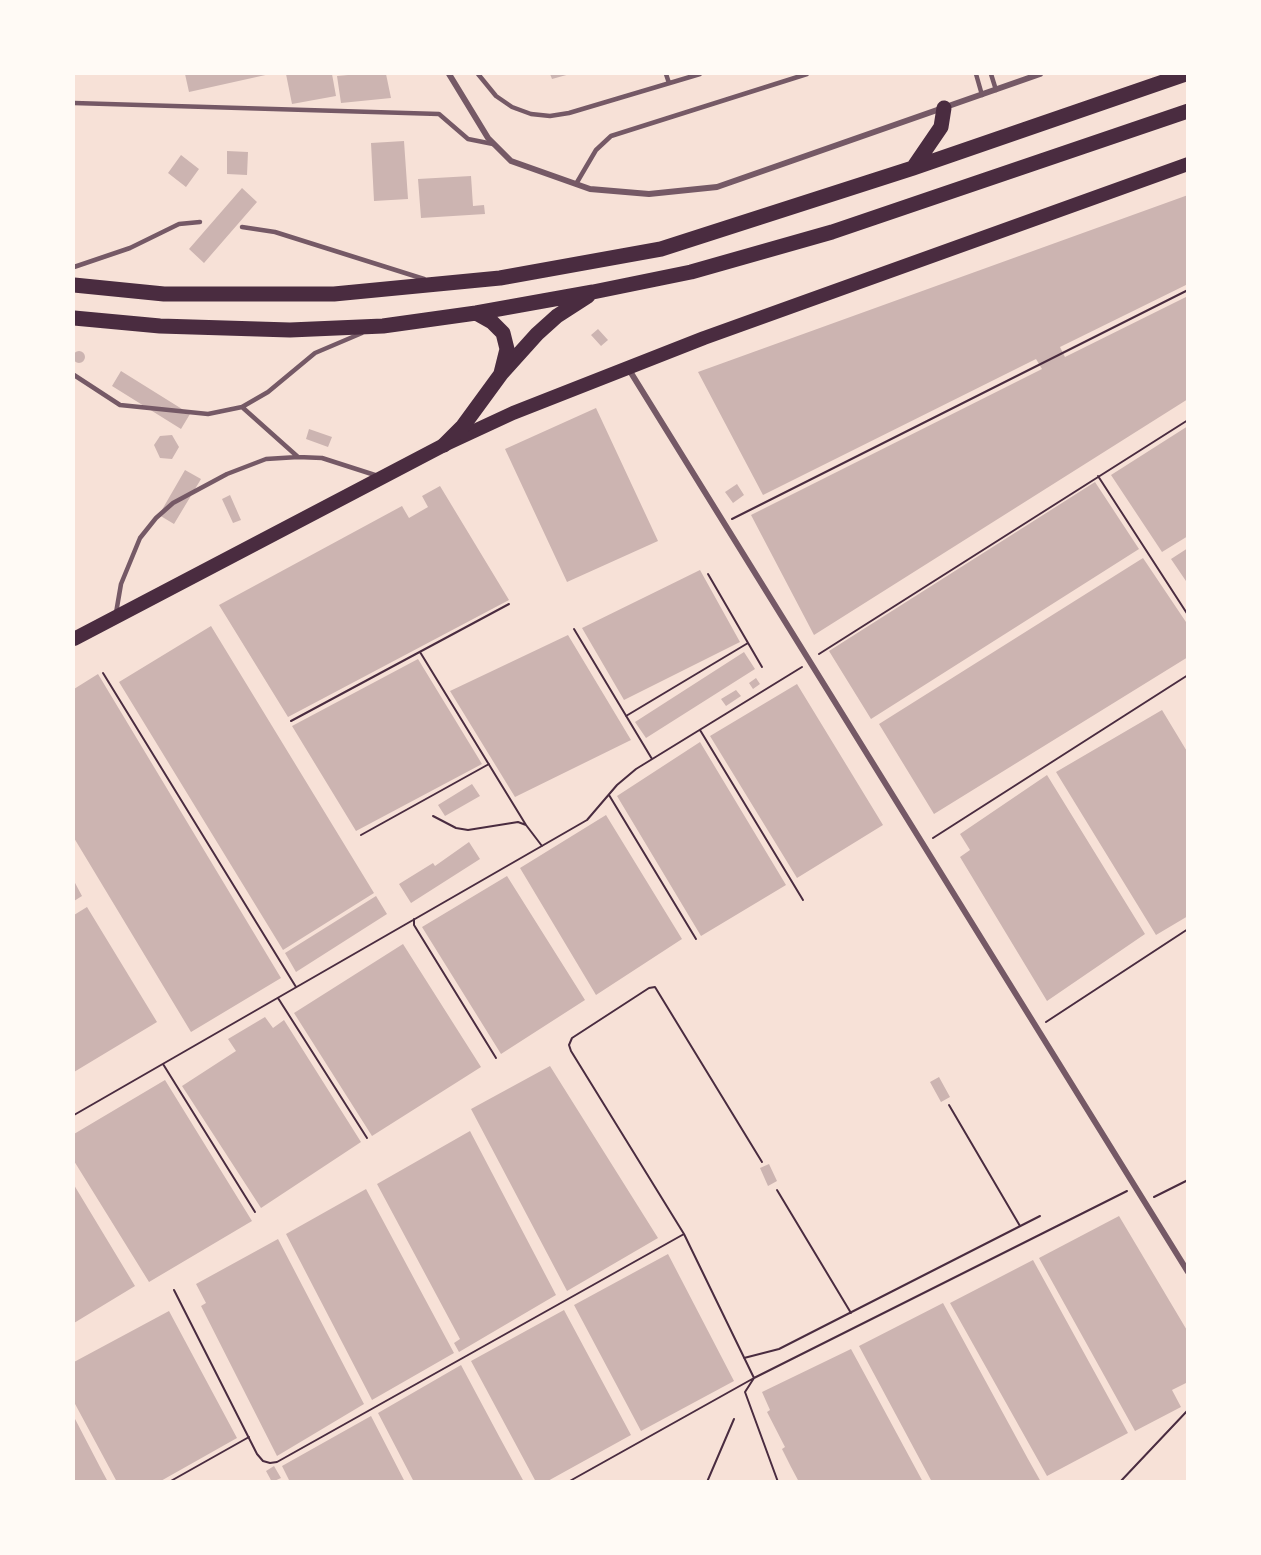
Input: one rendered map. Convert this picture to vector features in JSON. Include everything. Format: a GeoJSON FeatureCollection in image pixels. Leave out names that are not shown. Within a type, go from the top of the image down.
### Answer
{"type":"FeatureCollection","features":[{"type":"Feature","properties":{"kind":"highway"},"geometry":{"type":"LineString","coordinates":[[74,285],[164,294],[334,294],[500,278],[661,249],[913,168],[1186,74]]}},
{"type":"Feature","properties":{"kind":"highway"},"geometry":{"type":"LineString","coordinates":[[913,168],[941,127],[944,108]]}},
{"type":"Feature","properties":{"kind":"highway"},"geometry":{"type":"LineString","coordinates":[[74,318],[160,326],[290,330],[383,326],[476,313],[593,292],[691,272],[832,232],[1188,111]]}},
{"type":"Feature","properties":{"kind":"highway"},"geometry":{"type":"LineString","coordinates":[[444,445],[463,426],[501,374],[546,325],[593,292]]}},
{"type":"Feature","properties":{"kind":"highway"},"geometry":{"type":"LineString","coordinates":[[476,313],[492,322],[503,333],[507,349],[501,374]]}},
{"type":"Feature","properties":{"kind":"main road"},"geometry":{"type":"LineString","coordinates":[[74,639],[444,445],[513,413],[627,367],[1188,164]]}},
{"type":"Feature","properties":{"kind":"street"},"geometry":{"type":"LineString","coordinates":[[449,74],[494,144],[511,162],[590,189],[649,194],[717,187],[1040,74]]}},
{"type":"Feature","properties":{"kind":"street"},"geometry":{"type":"LineString","coordinates":[[627,367],[1188,1272]]}},
{"type":"Feature","properties":{"kind":"lane"},"geometry":{"type":"LineString","coordinates":[[478,74],[496,96],[512,107],[531,114],[550,116],[569,113],[700,74]]}},
{"type":"Feature","properties":{"kind":"lane"},"geometry":{"type":"LineString","coordinates":[[666,74],[669,83]]}},
{"type":"Feature","properties":{"kind":"lane"},"geometry":{"type":"LineString","coordinates":[[576,184],[596,150],[612,136],[807,74]]}},
{"type":"Feature","properties":{"kind":"lane"},"geometry":{"type":"LineString","coordinates":[[976,74],[982,95]]}},
{"type":"Feature","properties":{"kind":"lane"},"geometry":{"type":"LineString","coordinates":[[991,74],[996,90]]}},
{"type":"Feature","properties":{"kind":"lane"},"geometry":{"type":"LineString","coordinates":[[74,103],[439,114],[468,139],[494,144]]}},
{"type":"Feature","properties":{"kind":"lane"},"geometry":{"type":"LineString","coordinates":[[74,267],[130,248],[179,224],[200,222]]}},
{"type":"Feature","properties":{"kind":"lane"},"geometry":{"type":"LineString","coordinates":[[242,228],[275,232],[435,283]]}},
{"type":"Feature","properties":{"kind":"lane"},"geometry":{"type":"LineString","coordinates":[[74,375],[120,405],[208,414],[242,407],[268,392],[315,352],[383,326]]}},
{"type":"Feature","properties":{"kind":"lane"},"geometry":{"type":"LineString","coordinates":[[242,407],[298,457]]}},
{"type":"Feature","properties":{"kind":"lane"},"geometry":{"type":"LineString","coordinates":[[115,616],[121,585],[141,538],[156,518],[173,503],[227,474],[266,459],[298,457],[322,458],[383,477]]}},
{"type":"Feature","properties":{"kind":"path"},"geometry":{"type":"LineString","coordinates":[[724,523],[1188,290]]}},
{"type":"Feature","properties":{"kind":"path"},"geometry":{"type":"LineString","coordinates":[[74,1115],[587,820],[636,769],[810,662],[824,649],[1188,420]]}},
{"type":"Feature","properties":{"kind":"path"},"geometry":{"type":"LineString","coordinates":[[1098,476],[1188,615]]}},
{"type":"Feature","properties":{"kind":"path"},"geometry":{"type":"LineString","coordinates":[[708,574],[762,667]]}},
{"type":"Feature","properties":{"kind":"path"},"geometry":{"type":"LineString","coordinates":[[291,721],[509,604]]}},
{"type":"Feature","properties":{"kind":"path"},"geometry":{"type":"LineString","coordinates":[[574,629],[652,759]]}},
{"type":"Feature","properties":{"kind":"path"},"geometry":{"type":"LineString","coordinates":[[626,716],[748,643]]}},
{"type":"Feature","properties":{"kind":"path"},"geometry":{"type":"LineString","coordinates":[[420,652],[526,825],[542,846]]}},
{"type":"Feature","properties":{"kind":"path"},"geometry":{"type":"LineString","coordinates":[[103,673],[296,987]]}},
{"type":"Feature","properties":{"kind":"path"},"geometry":{"type":"LineString","coordinates":[[922,843],[1188,675]]}},
{"type":"Feature","properties":{"kind":"path"},"geometry":{"type":"LineString","coordinates":[[700,730],[803,900]]}},
{"type":"Feature","properties":{"kind":"path"},"geometry":{"type":"LineString","coordinates":[[361,835],[489,764]]}},
{"type":"Feature","properties":{"kind":"path"},"geometry":{"type":"LineString","coordinates":[[609,795],[696,939]]}},
{"type":"Feature","properties":{"kind":"path"},"geometry":{"type":"LineString","coordinates":[[433,816],[456,828],[468,830],[518,822],[526,825]]}},
{"type":"Feature","properties":{"kind":"path"},"geometry":{"type":"LineString","coordinates":[[414,919],[414,925],[496,1058]]}},
{"type":"Feature","properties":{"kind":"path"},"geometry":{"type":"LineString","coordinates":[[1037,1029],[1188,929]]}},
{"type":"Feature","properties":{"kind":"path"},"geometry":{"type":"LineString","coordinates":[[754,1378],[684,1234],[571,1051],[569,1045],[572,1038],[649,988],[656,987],[762,1162]]}},
{"type":"Feature","properties":{"kind":"path"},"geometry":{"type":"LineString","coordinates":[[278,998],[367,1138]]}},
{"type":"Feature","properties":{"kind":"path"},"geometry":{"type":"LineString","coordinates":[[162,1064],[255,1212]]}},
{"type":"Feature","properties":{"kind":"path"},"geometry":{"type":"LineString","coordinates":[[949,1105],[1020,1226]]}},
{"type":"Feature","properties":{"kind":"path"},"geometry":{"type":"LineString","coordinates":[[1143,1201],[1188,1180]]}},
{"type":"Feature","properties":{"kind":"path"},"geometry":{"type":"LineString","coordinates":[[568,1482],[754,1378],[1135,1187]]}},
{"type":"Feature","properties":{"kind":"path"},"geometry":{"type":"LineString","coordinates":[[777,1190],[851,1312]]}},
{"type":"Feature","properties":{"kind":"path"},"geometry":{"type":"LineString","coordinates":[[744,1358],[778,1349],[1040,1216]]}},
{"type":"Feature","properties":{"kind":"path"},"geometry":{"type":"LineString","coordinates":[[174,1290],[263,1461],[277,1462],[684,1234]]}},
{"type":"Feature","properties":{"kind":"path"},"geometry":{"type":"LineString","coordinates":[[754,1378],[746,1392],[778,1482]]}},
{"type":"Feature","properties":{"kind":"path"},"geometry":{"type":"LineString","coordinates":[[1120,1482],[1188,1410]]}},
{"type":"Feature","properties":{"kind":"path"},"geometry":{"type":"LineString","coordinates":[[707,1482],[734,1419]]}},
{"type":"Feature","properties":{"kind":"path"},"geometry":{"type":"LineString","coordinates":[[169,1482],[249,1437]]}},
{"type":"Feature","properties":{"kind":"building"},"geometry":{"type":"Polygon","coordinates":[[[185,74],[270,74],[189,92],[185,74]]]}},
{"type":"Feature","properties":{"kind":"building"},"geometry":{"type":"Polygon","coordinates":[[[286,74],[332,74],[336,96],[292,104],[286,74]]]}},
{"type":"Feature","properties":{"kind":"building"},"geometry":{"type":"Polygon","coordinates":[[[386,74],[391,98],[341,103],[337,76],[386,74]]]}},
{"type":"Feature","properties":{"kind":"building"},"geometry":{"type":"Polygon","coordinates":[[[550,74],[570,74],[552,79],[550,74]]]}},
{"type":"Feature","properties":{"kind":"building"},"geometry":{"type":"Polygon","coordinates":[[[404,141],[408,199],[374,201],[371,143],[404,141]]]}},
{"type":"Feature","properties":{"kind":"building"},"geometry":{"type":"Polygon","coordinates":[[[227,151],[248,152],[247,175],[227,174],[227,151]]]}},
{"type":"Feature","properties":{"kind":"building"},"geometry":{"type":"Polygon","coordinates":[[[181,155],[199,169],[186,187],[168,173],[181,155]]]}},
{"type":"Feature","properties":{"kind":"building"},"geometry":{"type":"Polygon","coordinates":[[[471,176],[473,206],[484,205],[485,214],[421,218],[418,179],[471,176]]]}},
{"type":"Feature","properties":{"kind":"building"},"geometry":{"type":"Polygon","coordinates":[[[242,188],[257,202],[204,263],[189,249],[242,188]]]}},
{"type":"Feature","properties":{"kind":"building"},"geometry":{"type":"Polygon","coordinates":[[[1188,195],[1188,284],[1060,347],[1065,357],[1188,296],[1188,399],[814,635],[751,515],[1042,369],[1036,359],[763,495],[698,372],[1188,195]]]}},
{"type":"Feature","properties":{"kind":"building"},"geometry":{"type":"Polygon","coordinates":[[[598,329],[608,340],[601,346],[591,335],[598,329]]]}},
{"type":"Feature","properties":{"kind":"building"},"geometry":{"type":"Polygon","coordinates":[[[79,351],[85,357],[79,363],[73,357],[79,351]]]}},
{"type":"Feature","properties":{"kind":"building"},"geometry":{"type":"Polygon","coordinates":[[[121,371],[190,414],[181,429],[112,386],[121,371]]]}},
{"type":"Feature","properties":{"kind":"building"},"geometry":{"type":"Polygon","coordinates":[[[596,408],[658,541],[567,582],[505,449],[596,408]]]}},
{"type":"Feature","properties":{"kind":"building"},"geometry":{"type":"Polygon","coordinates":[[[1188,426],[1188,536],[1162,552],[1111,475],[1188,426]]]}},
{"type":"Feature","properties":{"kind":"building"},"geometry":{"type":"Polygon","coordinates":[[[309,429],[332,437],[328,447],[306,439],[309,429]]]}},
{"type":"Feature","properties":{"kind":"building"},"geometry":{"type":"Polygon","coordinates":[[[172,435],[179,447],[172,459],[160,458],[154,445],[160,436],[172,435]]]}},
{"type":"Feature","properties":{"kind":"building"},"geometry":{"type":"Polygon","coordinates":[[[185,470],[201,479],[174,524],[159,515],[185,470]]]}},
{"type":"Feature","properties":{"kind":"building"},"geometry":{"type":"Polygon","coordinates":[[[1095,482],[1139,549],[871,719],[829,651],[1095,482]]]}},
{"type":"Feature","properties":{"kind":"building"},"geometry":{"type":"Polygon","coordinates":[[[737,484],[744,495],[733,503],[725,492],[737,484]]]}},
{"type":"Feature","properties":{"kind":"building"},"geometry":{"type":"Polygon","coordinates":[[[440,486],[509,600],[288,717],[219,605],[402,506],[409,518],[428,507],[422,496],[440,486]]]}},
{"type":"Feature","properties":{"kind":"building"},"geometry":{"type":"Polygon","coordinates":[[[230,495],[241,520],[233,523],[222,499],[230,495]]]}},
{"type":"Feature","properties":{"kind":"building"},"geometry":{"type":"Polygon","coordinates":[[[1188,548],[1188,584],[1171,559],[1188,548]]]}},
{"type":"Feature","properties":{"kind":"building"},"geometry":{"type":"Polygon","coordinates":[[[1143,558],[1188,625],[1188,657],[934,814],[879,724],[1143,558]]]}},
{"type":"Feature","properties":{"kind":"building"},"geometry":{"type":"Polygon","coordinates":[[[700,570],[740,642],[624,700],[582,628],[700,570]]]}},
{"type":"Feature","properties":{"kind":"building"},"geometry":{"type":"Polygon","coordinates":[[[211,626],[374,893],[283,950],[119,682],[211,626]]]}},
{"type":"Feature","properties":{"kind":"building"},"geometry":{"type":"Polygon","coordinates":[[[568,635],[631,740],[515,797],[450,691],[568,635]]]}},
{"type":"Feature","properties":{"kind":"building"},"geometry":{"type":"Polygon","coordinates":[[[744,652],[755,669],[646,738],[635,722],[744,652]]]}},
{"type":"Feature","properties":{"kind":"building"},"geometry":{"type":"Polygon","coordinates":[[[418,659],[482,764],[356,831],[292,726],[418,659]]]}},
{"type":"Feature","properties":{"kind":"building"},"geometry":{"type":"Polygon","coordinates":[[[98,674],[281,978],[191,1032],[74,838],[74,689],[98,674]]]}},
{"type":"Feature","properties":{"kind":"building"},"geometry":{"type":"Polygon","coordinates":[[[756,678],[760,684],[753,689],[749,683],[756,678]]]}},
{"type":"Feature","properties":{"kind":"building"},"geometry":{"type":"Polygon","coordinates":[[[797,684],[883,825],[797,878],[710,736],[797,684]]]}},
{"type":"Feature","properties":{"kind":"building"},"geometry":{"type":"Polygon","coordinates":[[[736,690],[741,696],[726,706],[721,699],[736,690]]]}},
{"type":"Feature","properties":{"kind":"building"},"geometry":{"type":"Polygon","coordinates":[[[1162,710],[1188,753],[1188,916],[1156,935],[1056,772],[1162,710]]]}},
{"type":"Feature","properties":{"kind":"building"},"geometry":{"type":"Polygon","coordinates":[[[700,742],[786,885],[701,936],[617,796],[700,742]]]}},
{"type":"Feature","properties":{"kind":"building"},"geometry":{"type":"Polygon","coordinates":[[[1047,775],[1145,934],[1047,1001],[960,857],[970,850],[960,834],[1047,775]]]}},
{"type":"Feature","properties":{"kind":"building"},"geometry":{"type":"Polygon","coordinates":[[[472,784],[480,796],[445,816],[438,805],[472,784]]]}},
{"type":"Feature","properties":{"kind":"building"},"geometry":{"type":"Polygon","coordinates":[[[606,815],[682,939],[596,995],[520,868],[606,815]]]}},
{"type":"Feature","properties":{"kind":"building"},"geometry":{"type":"Polygon","coordinates":[[[469,842],[480,859],[411,903],[399,884],[433,863],[435,866],[469,842]]]}},
{"type":"Feature","properties":{"kind":"building"},"geometry":{"type":"Polygon","coordinates":[[[507,876],[585,1000],[501,1054],[422,927],[507,876]]]}},
{"type":"Feature","properties":{"kind":"building"},"geometry":{"type":"Polygon","coordinates":[[[74,881],[82,896],[74,901],[74,881]]]}},
{"type":"Feature","properties":{"kind":"building"},"geometry":{"type":"Polygon","coordinates":[[[376,896],[387,914],[296,972],[285,953],[376,896]]]}},
{"type":"Feature","properties":{"kind":"building"},"geometry":{"type":"Polygon","coordinates":[[[87,907],[157,1022],[74,1072],[74,915],[87,907]]]}},
{"type":"Feature","properties":{"kind":"building"},"geometry":{"type":"Polygon","coordinates":[[[403,944],[481,1067],[372,1136],[294,1013],[403,944]]]}},
{"type":"Feature","properties":{"kind":"building"},"geometry":{"type":"Polygon","coordinates":[[[265,1017],[273,1028],[284,1020],[361,1142],[261,1208],[182,1086],[236,1051],[228,1039],[265,1017]]]}},
{"type":"Feature","properties":{"kind":"building"},"geometry":{"type":"Polygon","coordinates":[[[550,1066],[658,1238],[567,1291],[471,1109],[550,1066]]]}},
{"type":"Feature","properties":{"kind":"building"},"geometry":{"type":"Polygon","coordinates":[[[939,1077],[950,1097],[941,1102],[930,1082],[939,1077]]]}},
{"type":"Feature","properties":{"kind":"building"},"geometry":{"type":"Polygon","coordinates":[[[165,1080],[252,1221],[149,1282],[74,1161],[74,1134],[165,1080]]]}},
{"type":"Feature","properties":{"kind":"building"},"geometry":{"type":"Polygon","coordinates":[[[470,1131],[556,1295],[459,1352],[454,1343],[460,1339],[377,1184],[470,1131]]]}},
{"type":"Feature","properties":{"kind":"building"},"geometry":{"type":"Polygon","coordinates":[[[769,1164],[777,1181],[768,1186],[760,1168],[769,1164]]]}},
{"type":"Feature","properties":{"kind":"building"},"geometry":{"type":"Polygon","coordinates":[[[74,1185],[135,1286],[74,1323],[74,1185]]]}},
{"type":"Feature","properties":{"kind":"building"},"geometry":{"type":"Polygon","coordinates":[[[366,1189],[454,1353],[372,1400],[286,1234],[366,1189]]]}},
{"type":"Feature","properties":{"kind":"building"},"geometry":{"type":"Polygon","coordinates":[[[1119,1216],[1188,1332],[1188,1382],[1172,1390],[1181,1407],[1135,1431],[1039,1258],[1119,1216]]]}},
{"type":"Feature","properties":{"kind":"building"},"geometry":{"type":"Polygon","coordinates":[[[278,1239],[364,1404],[277,1456],[201,1306],[206,1303],[196,1284],[278,1239]]]}},
{"type":"Feature","properties":{"kind":"building"},"geometry":{"type":"Polygon","coordinates":[[[668,1254],[734,1381],[641,1431],[574,1305],[668,1254]]]}},
{"type":"Feature","properties":{"kind":"building"},"geometry":{"type":"Polygon","coordinates":[[[1033,1260],[1128,1433],[1047,1476],[950,1303],[1033,1260]]]}},
{"type":"Feature","properties":{"kind":"building"},"geometry":{"type":"Polygon","coordinates":[[[943,1303],[1041,1482],[932,1482],[859,1346],[943,1303]]]}},
{"type":"Feature","properties":{"kind":"building"},"geometry":{"type":"Polygon","coordinates":[[[564,1310],[631,1435],[546,1482],[536,1482],[471,1361],[564,1310]]]}},
{"type":"Feature","properties":{"kind":"building"},"geometry":{"type":"Polygon","coordinates":[[[169,1311],[237,1438],[159,1482],[117,1482],[74,1402],[74,1362],[169,1311]]]}},
{"type":"Feature","properties":{"kind":"building"},"geometry":{"type":"Polygon","coordinates":[[[851,1349],[923,1482],[799,1482],[782,1449],[785,1447],[767,1412],[770,1410],[762,1392],[851,1349]]]}},
{"type":"Feature","properties":{"kind":"building"},"geometry":{"type":"Polygon","coordinates":[[[461,1365],[524,1482],[414,1482],[378,1413],[461,1365]]]}},
{"type":"Feature","properties":{"kind":"building"},"geometry":{"type":"Polygon","coordinates":[[[371,1416],[405,1482],[290,1482],[282,1466],[371,1416]]]}},
{"type":"Feature","properties":{"kind":"building"},"geometry":{"type":"Polygon","coordinates":[[[74,1417],[100,1467],[108,1482],[74,1482],[74,1417]]]}},
{"type":"Feature","properties":{"kind":"building"},"geometry":{"type":"Polygon","coordinates":[[[274,1466],[281,1478],[272,1482],[266,1471],[274,1466]]]}}]}
